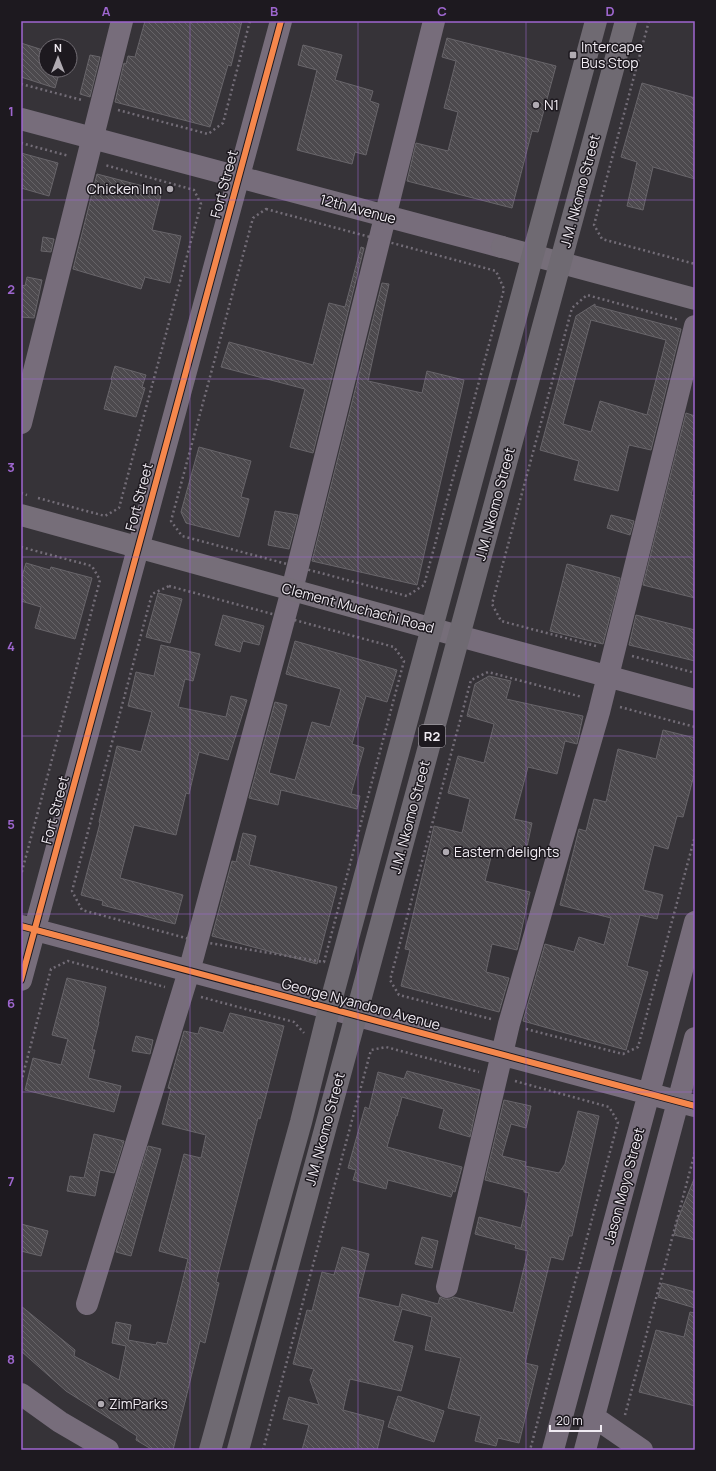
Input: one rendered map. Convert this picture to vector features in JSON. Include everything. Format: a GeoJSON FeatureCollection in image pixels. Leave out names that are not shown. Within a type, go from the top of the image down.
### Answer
{"type":"FeatureCollection","features":[{"type":"Feature","properties":{"kind":"highway","name":"J.M. Nkomo Street"},"geometry":{"type":"LineString","coordinates":[[210,1450],[301,1122],[329,1008],[596,21]]}},
{"type":"Feature","properties":{"kind":"highway","name":"J.M. Nkomo Street"},"geometry":{"type":"LineString","coordinates":[[238,1450],[626,21]]}},
{"type":"Feature","properties":{"kind":"main road","name":"12th Avenue"},"geometry":{"type":"LineString","coordinates":[[502,247],[695,299]]}},
{"type":"Feature","properties":{"kind":"main road","name":"Clement Muchachi Road"},"geometry":{"type":"LineString","coordinates":[[25,505],[138,547],[459,636]]}},
{"type":"Feature","properties":{"kind":"street"},"geometry":{"type":"LineString","coordinates":[[21,423],[122,21]]}},
{"type":"Feature","properties":{"kind":"street","name":"Fort Street"},"geometry":{"type":"LineString","coordinates":[[21,980],[28,927],[138,547],[281,21]]}},
{"type":"Feature","properties":{"kind":"street"},"geometry":{"type":"LineString","coordinates":[[87,1304],[189,970],[292,590],[434,21]]}},
{"type":"Feature","properties":{"kind":"street","name":"12th Avenue"},"geometry":{"type":"LineString","coordinates":[[21,118],[502,247]]}},
{"type":"Feature","properties":{"kind":"street"},"geometry":{"type":"LineString","coordinates":[[447,1287],[501,1054],[597,720],[608,676],[687,323]]}},
{"type":"Feature","properties":{"kind":"street","name":"Clement Muchachi Road"},"geometry":{"type":"LineString","coordinates":[[459,636],[695,700]]}},
{"type":"Feature","properties":{"kind":"street","name":"Jason Moyo Street"},"geometry":{"type":"LineString","coordinates":[[553,1450],[695,922]]}},
{"type":"Feature","properties":{"kind":"street","name":"George Nyandoro Avenue"},"geometry":{"type":"LineString","coordinates":[[28,927],[687,1104]]}},
{"type":"Feature","properties":{"kind":"street"},"geometry":{"type":"LineString","coordinates":[[585,1450],[687,1104],[695,1038]]}},
{"type":"Feature","properties":{"kind":"street"},"geometry":{"type":"LineString","coordinates":[[21,1394],[60,1422],[108,1450]]}},
{"type":"Feature","properties":{"kind":"street"},"geometry":{"type":"LineString","coordinates":[[594,1417],[642,1450]]}},
{"type":"Feature","properties":{"kind":"path"},"geometry":{"type":"LineString","coordinates":[[21,84],[208,134],[223,123],[250,21]]}},
{"type":"Feature","properties":{"kind":"path"},"geometry":{"type":"LineString","coordinates":[[649,21],[594,225],[602,239],[695,264]]}},
{"type":"Feature","properties":{"kind":"path"},"geometry":{"type":"LineString","coordinates":[[21,143],[194,190],[201,204],[120,508],[105,516],[36,497]]}},
{"type":"Feature","properties":{"kind":"path"},"geometry":{"type":"LineString","coordinates":[[687,323],[587,296],[572,308],[492,604],[501,621],[695,673]]}},
{"type":"Feature","properties":{"kind":"path"},"geometry":{"type":"LineString","coordinates":[[21,493],[25,505]]}},
{"type":"Feature","properties":{"kind":"path"},"geometry":{"type":"LineString","coordinates":[[21,547],[92,566],[100,580],[21,875]]}},
{"type":"Feature","properties":{"kind":"path"},"geometry":{"type":"LineString","coordinates":[[21,1082],[51,969],[68,962],[294,1022],[304,1034]]}},
{"type":"Feature","properties":{"kind":"path"},"geometry":{"type":"LineString","coordinates":[[619,1435],[695,1152]]}},
{"type":"Feature","properties":{"kind":"building"},"geometry":{"type":"Polygon","coordinates":[[[145,21],[242,21],[231,66],[228,65],[210,127],[115,102],[124,63],[126,64],[128,56],[135,57],[145,21]]]}},
{"type":"Feature","properties":{"kind":"building"},"geometry":{"type":"Polygon","coordinates":[[[447,38],[556,66],[538,132],[532,131],[512,208],[407,181],[416,143],[448,151],[458,112],[444,108],[456,61],[442,57],[447,38]]]}},
{"type":"Feature","properties":{"kind":"building"},"geometry":{"type":"Polygon","coordinates":[[[21,43],[38,48],[38,78],[58,78],[55,88],[21,77],[21,43]]]}},
{"type":"Feature","properties":{"kind":"building"},"geometry":{"type":"Polygon","coordinates":[[[303,45],[342,55],[335,80],[373,91],[370,101],[379,104],[366,155],[355,152],[352,164],[297,150],[317,70],[298,65],[303,45]]]}},
{"type":"Feature","properties":{"kind":"building"},"geometry":{"type":"Polygon","coordinates":[[[90,55],[100,57],[90,97],[80,94],[90,55]]]}},
{"type":"Feature","properties":{"kind":"building"},"geometry":{"type":"Polygon","coordinates":[[[642,83],[695,98],[695,179],[653,167],[643,210],[627,206],[637,162],[621,157],[642,83]]]}},
{"type":"Feature","properties":{"kind":"building"},"geometry":{"type":"Polygon","coordinates":[[[21,153],[58,163],[49,196],[21,188],[21,153]]]}},
{"type":"Feature","properties":{"kind":"building"},"geometry":{"type":"Polygon","coordinates":[[[97,174],[162,191],[152,230],[181,236],[170,283],[145,277],[141,289],[73,269],[97,174]]]}},
{"type":"Feature","properties":{"kind":"building"},"geometry":{"type":"Polygon","coordinates":[[[43,237],[54,239],[51,252],[41,251],[43,237]]]}},
{"type":"Feature","properties":{"kind":"building"},"geometry":{"type":"Polygon","coordinates":[[[361,247],[364,248],[313,453],[290,447],[305,389],[221,367],[229,342],[313,365],[329,303],[345,307],[361,247]]]}},
{"type":"Feature","properties":{"kind":"building"},"geometry":{"type":"Polygon","coordinates":[[[27,277],[42,280],[34,318],[21,317],[21,285],[25,286],[27,277]]]}},
{"type":"Feature","properties":{"kind":"building"},"geometry":{"type":"Polygon","coordinates":[[[382,283],[389,284],[368,381],[422,393],[427,371],[464,380],[417,585],[312,561],[382,283]]]}},
{"type":"Feature","properties":{"kind":"building"},"geometry":{"type":"Polygon","coordinates":[[[595,304],[595,306],[681,329],[651,450],[629,445],[618,491],[574,480],[579,461],[540,450],[576,316],[595,304]],[[591,320],[563,424],[591,432],[600,401],[647,415],[666,340],[591,320]]]}},
{"type":"Feature","properties":{"kind":"building"},"geometry":{"type":"Polygon","coordinates":[[[115,366],[146,375],[142,387],[145,388],[136,417],[104,409],[115,366]]]}},
{"type":"Feature","properties":{"kind":"building"},"geometry":{"type":"Polygon","coordinates":[[[686,413],[695,416],[695,479],[691,495],[695,496],[695,598],[643,585],[686,413]]]}},
{"type":"Feature","properties":{"kind":"building"},"geometry":{"type":"Polygon","coordinates":[[[199,447],[251,461],[241,497],[249,499],[239,537],[186,523],[181,512],[199,447]]]}},
{"type":"Feature","properties":{"kind":"building"},"geometry":{"type":"Polygon","coordinates":[[[275,511],[298,515],[289,549],[268,545],[275,511]]]}},
{"type":"Feature","properties":{"kind":"building"},"geometry":{"type":"Polygon","coordinates":[[[611,515],[634,521],[630,535],[607,528],[611,515]]]}},
{"type":"Feature","properties":{"kind":"building"},"geometry":{"type":"Polygon","coordinates":[[[26,563],[50,570],[51,567],[92,578],[75,639],[35,628],[41,607],[21,601],[21,580],[26,563]]]}},
{"type":"Feature","properties":{"kind":"building"},"geometry":{"type":"Polygon","coordinates":[[[567,564],[620,578],[603,644],[550,631],[567,564]]]}},
{"type":"Feature","properties":{"kind":"building"},"geometry":{"type":"Polygon","coordinates":[[[158,593],[182,599],[170,643],[146,637],[158,593]]]}},
{"type":"Feature","properties":{"kind":"building"},"geometry":{"type":"Polygon","coordinates":[[[223,615],[264,626],[259,645],[243,641],[240,652],[215,645],[223,615]]]}},
{"type":"Feature","properties":{"kind":"building"},"geometry":{"type":"Polygon","coordinates":[[[636,615],[695,630],[695,661],[629,645],[636,615]]]}},
{"type":"Feature","properties":{"kind":"building"},"geometry":{"type":"Polygon","coordinates":[[[295,641],[397,670],[387,702],[366,696],[352,744],[364,748],[351,794],[360,796],[357,809],[281,790],[278,805],[249,798],[275,702],[287,705],[269,773],[295,780],[312,722],[330,727],[341,689],[286,674],[295,641]]]}},
{"type":"Feature","properties":{"kind":"building"},"geometry":{"type":"Polygon","coordinates":[[[161,645],[200,654],[193,681],[185,679],[178,707],[226,717],[231,696],[247,700],[228,760],[199,752],[189,794],[186,793],[176,835],[134,825],[120,878],[183,895],[175,924],[102,905],[103,901],[81,895],[100,823],[117,746],[141,752],[152,712],[128,706],[136,672],[154,676],[161,645]]]}},
{"type":"Feature","properties":{"kind":"building"},"geometry":{"type":"Polygon","coordinates":[[[489,676],[511,681],[506,699],[583,716],[577,744],[565,741],[557,774],[528,767],[514,819],[532,823],[525,856],[493,849],[485,881],[530,892],[517,950],[492,944],[486,972],[509,978],[499,1012],[401,986],[410,950],[405,949],[434,826],[462,833],[470,799],[448,793],[458,756],[484,763],[494,724],[467,716],[475,684],[489,676]]]}},
{"type":"Feature","properties":{"kind":"building"},"geometry":{"type":"Polygon","coordinates":[[[663,730],[695,738],[695,771],[683,817],[677,816],[668,849],[654,845],[643,890],[663,895],[657,919],[640,915],[627,966],[648,972],[626,1050],[523,1021],[545,944],[574,952],[579,937],[604,945],[611,918],[560,905],[579,829],[586,831],[594,799],[606,802],[618,749],[656,759],[663,730]]]}},
{"type":"Feature","properties":{"kind":"building"},"geometry":{"type":"Polygon","coordinates":[[[243,833],[256,836],[249,865],[337,887],[317,964],[212,936],[232,861],[236,862],[243,833]]]}},
{"type":"Feature","properties":{"kind":"building"},"geometry":{"type":"Polygon","coordinates":[[[67,978],[106,987],[92,1050],[95,1050],[88,1078],[121,1086],[114,1112],[25,1090],[33,1058],[61,1065],[68,1039],[52,1035],[67,978]]]}},
{"type":"Feature","properties":{"kind":"building"},"geometry":{"type":"Polygon","coordinates":[[[230,1013],[284,1026],[260,1119],[258,1118],[216,1282],[219,1283],[205,1343],[200,1341],[173,1450],[153,1450],[136,1440],[137,1436],[66,1391],[21,1351],[21,1306],[75,1350],[74,1356],[119,1380],[126,1346],[112,1343],[116,1322],[131,1325],[128,1340],[156,1345],[157,1342],[167,1344],[188,1259],[159,1251],[184,1154],[201,1158],[206,1135],[162,1124],[171,1089],[168,1088],[184,1031],[198,1034],[200,1027],[223,1033],[230,1013]]]}},
{"type":"Feature","properties":{"kind":"building"},"geometry":{"type":"Polygon","coordinates":[[[136,1036],[153,1040],[150,1054],[132,1051],[136,1036]]]}},
{"type":"Feature","properties":{"kind":"building"},"geometry":{"type":"Polygon","coordinates":[[[407,1071],[480,1090],[470,1137],[439,1128],[444,1109],[402,1097],[387,1147],[462,1167],[455,1192],[453,1191],[451,1197],[388,1180],[386,1189],[353,1180],[356,1170],[348,1168],[365,1107],[369,1109],[378,1072],[404,1079],[407,1071]]]}},
{"type":"Feature","properties":{"kind":"building"},"geometry":{"type":"Polygon","coordinates":[[[504,1100],[531,1106],[526,1128],[511,1124],[502,1156],[526,1162],[525,1166],[559,1173],[565,1164],[578,1111],[599,1116],[572,1236],[569,1236],[563,1260],[551,1257],[525,1363],[538,1366],[519,1443],[498,1438],[496,1446],[475,1441],[481,1416],[448,1408],[461,1358],[425,1350],[432,1317],[402,1309],[393,1341],[413,1346],[401,1391],[350,1379],[343,1410],[384,1421],[377,1450],[302,1450],[309,1425],[283,1419],[289,1397],[319,1405],[310,1380],[314,1369],[293,1364],[307,1310],[312,1311],[322,1272],[334,1275],[342,1247],[369,1254],[358,1297],[399,1307],[402,1294],[438,1304],[440,1297],[450,1299],[454,1297],[513,1313],[528,1251],[515,1248],[516,1245],[475,1234],[479,1217],[521,1228],[529,1193],[524,1192],[524,1190],[485,1180],[504,1100]]]}},
{"type":"Feature","properties":{"kind":"building"},"geometry":{"type":"Polygon","coordinates":[[[94,1134],[124,1141],[114,1173],[100,1170],[95,1196],[67,1191],[70,1176],[84,1178],[94,1134]]]}},
{"type":"Feature","properties":{"kind":"building"},"geometry":{"type":"Polygon","coordinates":[[[148,1146],[161,1149],[131,1256],[116,1252],[148,1146]]]}},
{"type":"Feature","properties":{"kind":"building"},"geometry":{"type":"Polygon","coordinates":[[[694,1179],[695,1240],[674,1235],[678,1219],[694,1179]]]}},
{"type":"Feature","properties":{"kind":"building"},"geometry":{"type":"Polygon","coordinates":[[[21,1224],[48,1231],[41,1256],[21,1251],[21,1224]]]}},
{"type":"Feature","properties":{"kind":"building"},"geometry":{"type":"Polygon","coordinates":[[[422,1237],[438,1241],[432,1268],[415,1264],[422,1237]]]}},
{"type":"Feature","properties":{"kind":"building"},"geometry":{"type":"Polygon","coordinates":[[[662,1283],[695,1292],[695,1308],[658,1297],[662,1283]]]}},
{"type":"Feature","properties":{"kind":"building"},"geometry":{"type":"Polygon","coordinates":[[[690,1312],[695,1313],[695,1406],[639,1392],[656,1330],[684,1337],[690,1312]]]}},
{"type":"Feature","properties":{"kind":"building"},"geometry":{"type":"Polygon","coordinates":[[[398,1396],[444,1411],[434,1442],[388,1427],[398,1396]]]}},
{"type":"Feature","properties":{"kind":"cycle path"},"geometry":{"type":"LineString","coordinates":[[21,980],[281,21]]}},
{"type":"Feature","properties":{"kind":"cycle path"},"geometry":{"type":"LineString","coordinates":[[21,926],[695,1106]]}},
{"type":"Feature","properties":{"kind":"place","name":"Intercape Bus Stop"},"geometry":{"type":"Point","coordinates":[573,55]}},
{"type":"Feature","properties":{"kind":"place","name":"N1"},"geometry":{"type":"Point","coordinates":[536,105]}},
{"type":"Feature","properties":{"kind":"place","name":"Chicken Inn"},"geometry":{"type":"Point","coordinates":[170,189]}},
{"type":"Feature","properties":{"kind":"place","name":"Eastern delights"},"geometry":{"type":"Point","coordinates":[446,852]}},
{"type":"Feature","properties":{"kind":"place","name":"ZimParks"},"geometry":{"type":"Point","coordinates":[101,1404]}}]}
